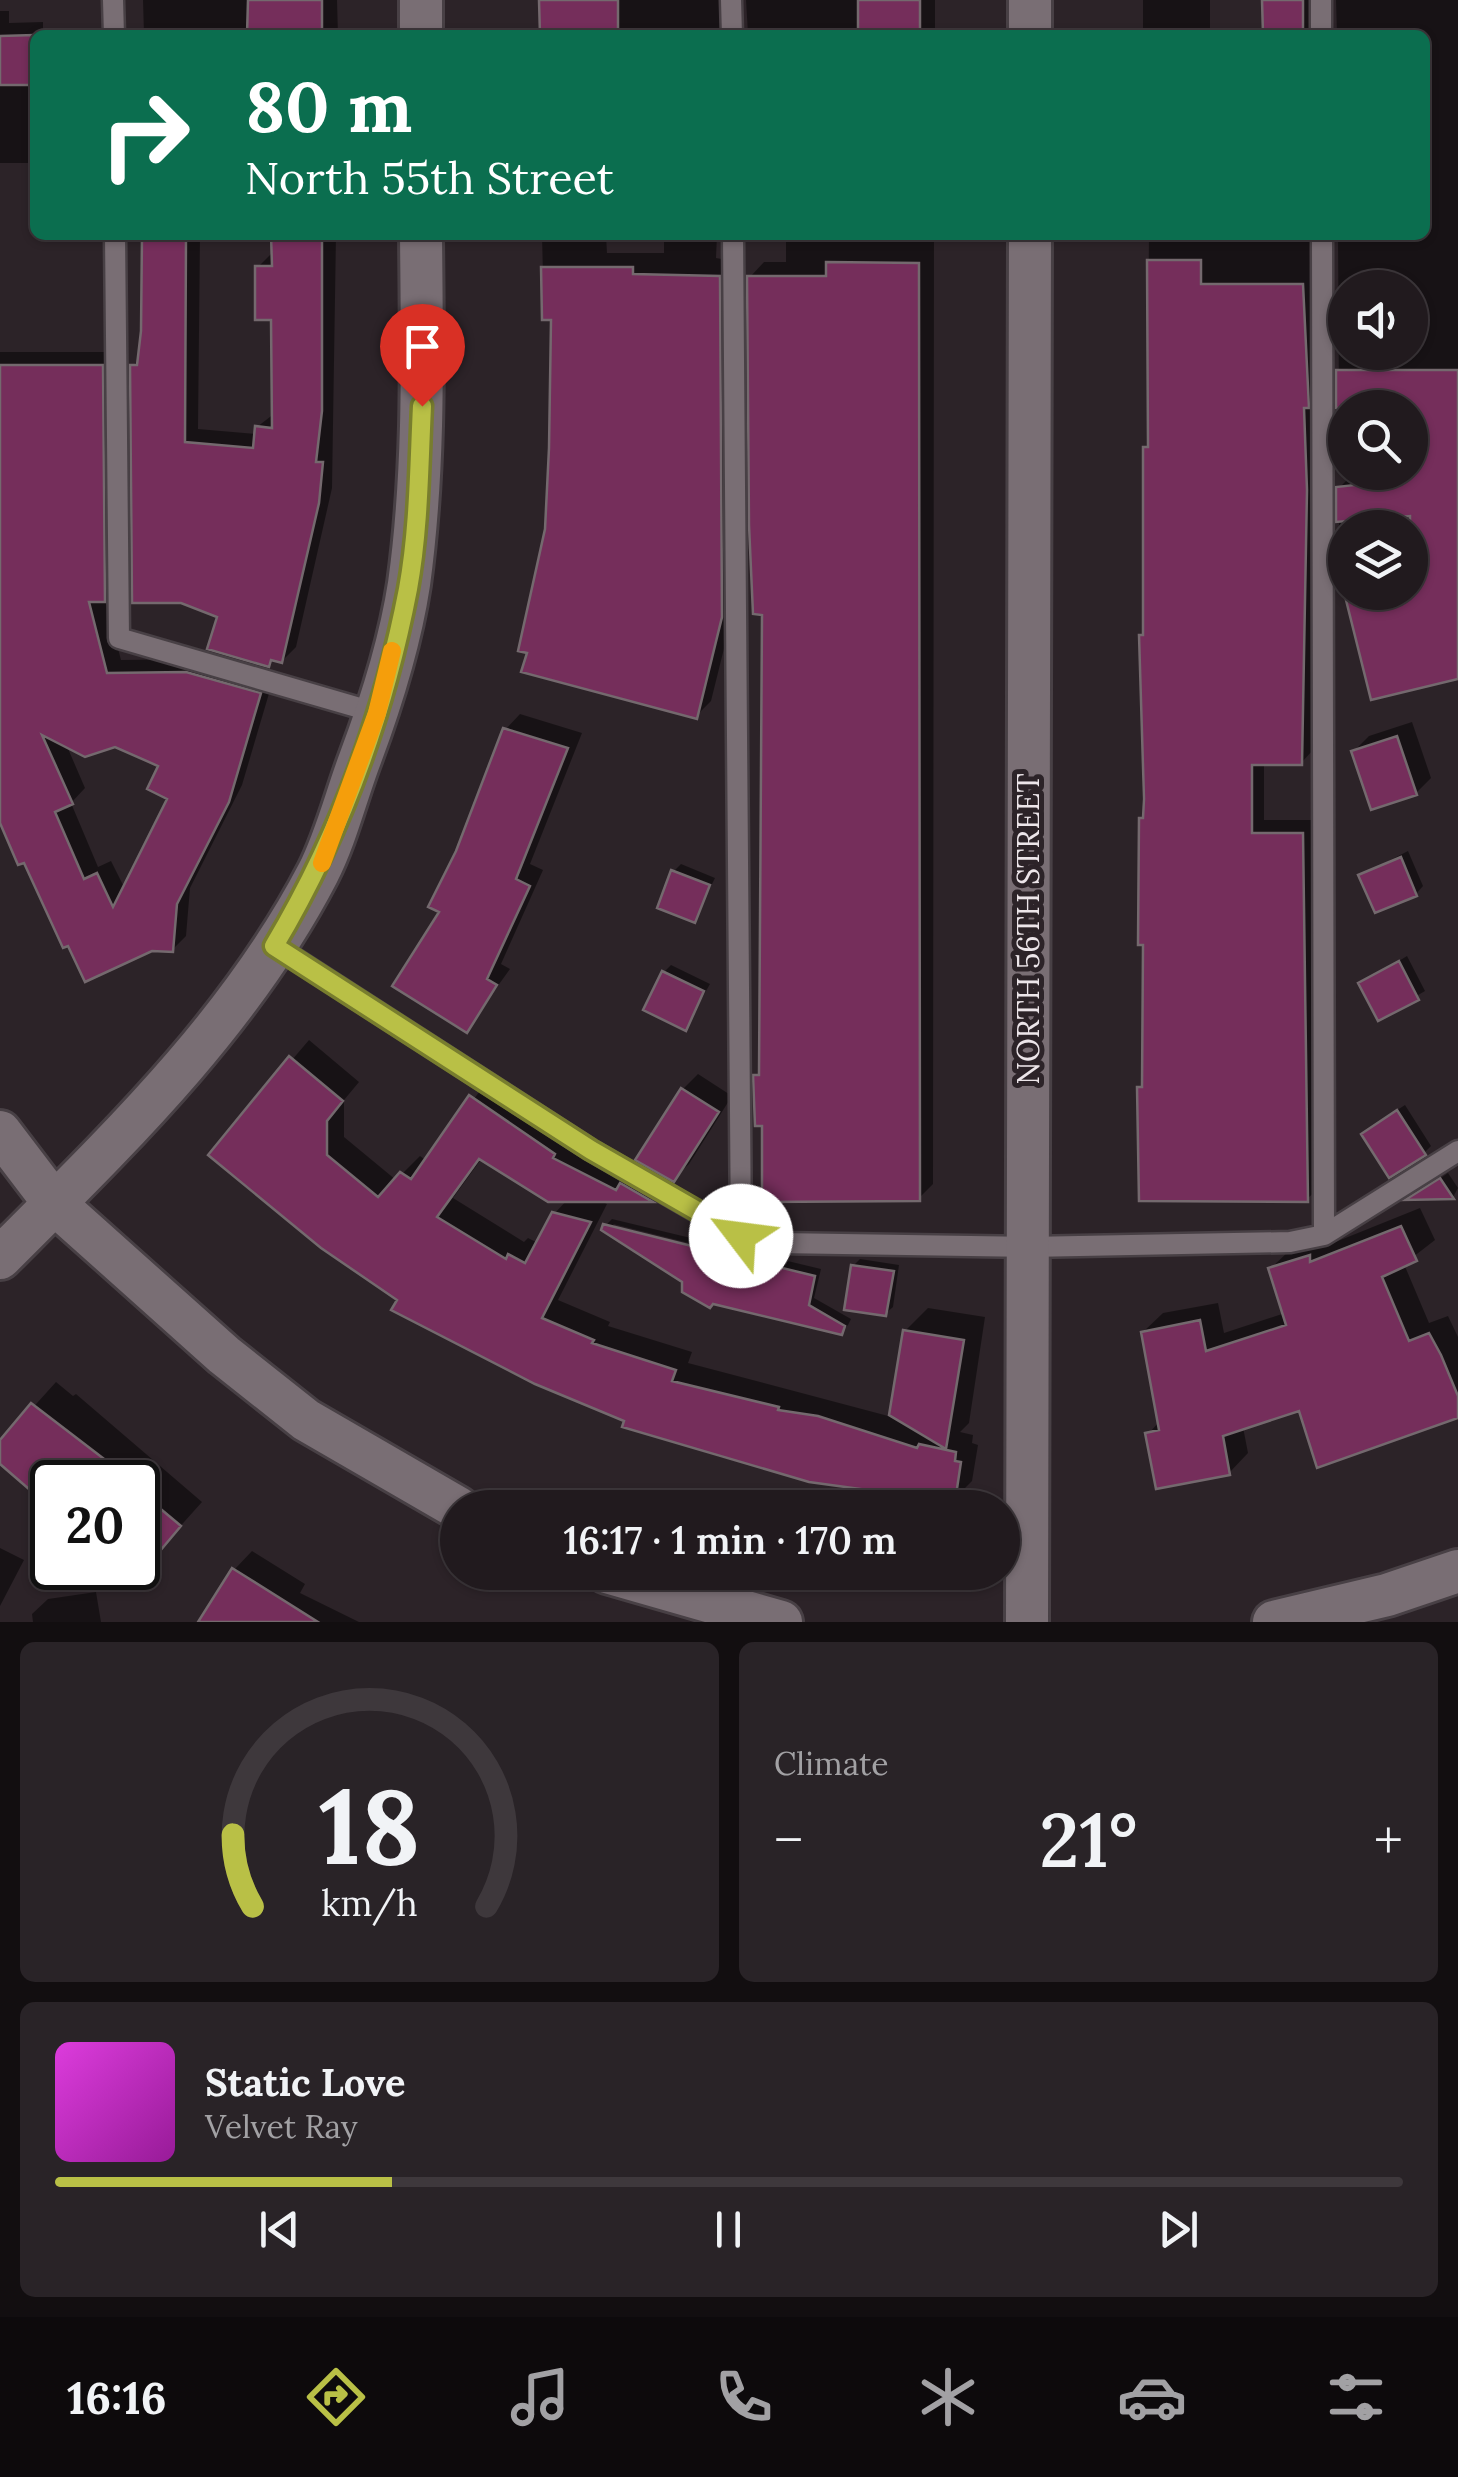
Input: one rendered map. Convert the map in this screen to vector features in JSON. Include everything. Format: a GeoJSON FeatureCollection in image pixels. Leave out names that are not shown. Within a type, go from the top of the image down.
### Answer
{"type":"FeatureCollection","features":[{"type":"Feature","properties":{"kind":"street"},"geometry":{"type":"LineString","coordinates":[[421,0],[421,30]]}},
{"type":"Feature","properties":{"kind":"street"},"geometry":{"type":"LineString","coordinates":[[1030,0],[1030,30]]}},
{"type":"Feature","properties":{"kind":"street"},"geometry":{"type":"LineString","coordinates":[[0,1258],[124,1136],[195,1054],[274,946],[319,870],[377,713],[408,588],[418,508],[422,240]]}},
{"type":"Feature","properties":{"kind":"street","name":"NORTH 56TH STREET"},"geometry":{"type":"LineString","coordinates":[[1027,1622],[1030,240]]}},
{"type":"Feature","properties":{"kind":"street"},"geometry":{"type":"LineString","coordinates":[[0,1132],[54,1204],[210,1342],[306,1420],[440,1498]]}},
{"type":"Feature","properties":{"kind":"street"},"geometry":{"type":"LineString","coordinates":[[1274,1622],[1387,1594],[1458,1571]]}},
{"type":"Feature","properties":{"kind":"street"},"geometry":{"type":"LineString","coordinates":[[670,1590],[781,1622]]}},
{"type":"Feature","properties":{"kind":"lane"},"geometry":{"type":"LineString","coordinates":[[113,0],[114,30]]}},
{"type":"Feature","properties":{"kind":"lane"},"geometry":{"type":"LineString","coordinates":[[731,0],[732,30]]}},
{"type":"Feature","properties":{"kind":"lane"},"geometry":{"type":"LineString","coordinates":[[1321,0],[1322,30]]}},
{"type":"Feature","properties":{"kind":"lane"},"geometry":{"type":"LineString","coordinates":[[115,240],[119,638],[377,713]]}},
{"type":"Feature","properties":{"kind":"lane"},"geometry":{"type":"LineString","coordinates":[[733,240],[741,1236]]}},
{"type":"Feature","properties":{"kind":"lane"},"geometry":{"type":"LineString","coordinates":[[1322,240],[1324,1235]]}},
{"type":"Feature","properties":{"kind":"lane"},"geometry":{"type":"LineString","coordinates":[[274,946],[591,1150],[741,1236],[778,1242],[1028,1247],[1290,1242],[1324,1235],[1458,1151]]}},
{"type":"Feature","properties":{"kind":"building"},"geometry":{"type":"Polygon","coordinates":[[[248,0],[322,0],[322,30],[247,30],[248,0]]]}},
{"type":"Feature","properties":{"kind":"building"},"geometry":{"type":"Polygon","coordinates":[[[539,0],[618,0],[618,30],[540,30],[539,0]]]}},
{"type":"Feature","properties":{"kind":"building"},"geometry":{"type":"Polygon","coordinates":[[[858,0],[920,0],[920,30],[858,30],[858,0]]]}},
{"type":"Feature","properties":{"kind":"building"},"geometry":{"type":"Polygon","coordinates":[[[1262,0],[1303,0],[1303,30],[1263,30],[1262,0]]]}},
{"type":"Feature","properties":{"kind":"building"},"geometry":{"type":"Polygon","coordinates":[[[30,35],[30,85],[0,85],[0,36],[30,35]]]}},
{"type":"Feature","properties":{"kind":"building"},"geometry":{"type":"Polygon","coordinates":[[[142,240],[186,240],[185,442],[253,448],[255,426],[272,428],[271,320],[255,320],[255,266],[272,266],[271,240],[322,240],[322,411],[316,462],[323,462],[319,503],[282,663],[271,660],[269,667],[207,649],[217,617],[181,603],[132,603],[130,365],[137,365],[142,240]]]}},
{"type":"Feature","properties":{"kind":"building"},"geometry":{"type":"Polygon","coordinates":[[[1147,260],[1201,260],[1201,284],[1303,284],[1309,408],[1304,408],[1307,490],[1302,765],[1252,765],[1252,833],[1303,833],[1308,1202],[1139,1201],[1137,1087],[1142,1087],[1143,945],[1138,945],[1139,818],[1143,818],[1144,799],[1139,635],[1143,635],[1143,447],[1148,447],[1147,260]]]}},
{"type":"Feature","properties":{"kind":"building"},"geometry":{"type":"Polygon","coordinates":[[[826,262],[919,263],[920,1201],[762,1202],[762,1126],[755,1126],[753,1075],[759,1075],[762,615],[753,614],[749,525],[747,276],[826,276],[826,262]]]}},
{"type":"Feature","properties":{"kind":"building"},"geometry":{"type":"Polygon","coordinates":[[[541,267],[633,267],[633,274],[720,276],[722,617],[697,719],[521,672],[527,653],[518,651],[545,529],[549,448],[551,320],[542,320],[541,267]]]}},
{"type":"Feature","properties":{"kind":"building"},"geometry":{"type":"Polygon","coordinates":[[[0,365],[103,365],[105,602],[89,602],[107,673],[186,672],[261,693],[229,802],[177,904],[173,952],[152,951],[85,982],[68,946],[63,948],[24,863],[18,865],[0,823],[0,365]],[[42,735],[73,804],[55,812],[84,879],[97,873],[113,907],[167,799],[147,789],[158,766],[115,747],[85,757],[42,735]]]}},
{"type":"Feature","properties":{"kind":"building"},"geometry":{"type":"Polygon","coordinates":[[[1336,370],[1458,370],[1458,679],[1371,700],[1348,610],[1428,610],[1428,510],[1336,510],[1336,490],[1428,490],[1428,390],[1336,390],[1336,370]]]}},
{"type":"Feature","properties":{"kind":"building"},"geometry":{"type":"Polygon","coordinates":[[[503,728],[568,748],[516,879],[530,886],[487,979],[497,985],[467,1033],[392,986],[439,912],[428,907],[456,851],[503,728]]]}},
{"type":"Feature","properties":{"kind":"building"},"geometry":{"type":"Polygon","coordinates":[[[1397,736],[1417,795],[1371,810],[1351,751],[1397,736]]]}},
{"type":"Feature","properties":{"kind":"building"},"geometry":{"type":"Polygon","coordinates":[[[1401,857],[1417,896],[1375,913],[1358,875],[1401,857]]]}},
{"type":"Feature","properties":{"kind":"building"},"geometry":{"type":"Polygon","coordinates":[[[671,870],[710,885],[695,923],[657,908],[671,870]]]}},
{"type":"Feature","properties":{"kind":"building"},"geometry":{"type":"Polygon","coordinates":[[[1399,961],[1419,1000],[1378,1021],[1358,983],[1399,961]]]}},
{"type":"Feature","properties":{"kind":"building"},"geometry":{"type":"Polygon","coordinates":[[[662,971],[704,991],[686,1031],[643,1010],[662,971]]]}},
{"type":"Feature","properties":{"kind":"building"},"geometry":{"type":"Polygon","coordinates":[[[289,1056],[343,1101],[327,1121],[327,1155],[378,1197],[400,1172],[411,1179],[469,1095],[555,1154],[553,1158],[616,1190],[620,1183],[653,1202],[548,1202],[479,1159],[437,1217],[506,1259],[508,1254],[525,1263],[552,1212],[591,1222],[542,1318],[594,1340],[592,1343],[676,1370],[672,1381],[779,1407],[778,1410],[818,1416],[917,1448],[919,1444],[956,1452],[955,1461],[961,1462],[957,1490],[867,1490],[809,1482],[622,1427],[624,1421],[535,1384],[391,1310],[397,1300],[321,1248],[208,1155],[289,1056]]]}},
{"type":"Feature","properties":{"kind":"building"},"geometry":{"type":"Polygon","coordinates":[[[681,1088],[719,1112],[674,1182],[635,1160],[681,1088]]]}},
{"type":"Feature","properties":{"kind":"building"},"geometry":{"type":"Polygon","coordinates":[[[1397,1110],[1426,1155],[1389,1178],[1361,1134],[1397,1110]]]}},
{"type":"Feature","properties":{"kind":"building"},"geometry":{"type":"Polygon","coordinates":[[[1440,1178],[1454,1199],[1405,1200],[1440,1178]]]}},
{"type":"Feature","properties":{"kind":"building"},"geometry":{"type":"Polygon","coordinates":[[[603,1224],[716,1252],[761,1278],[762,1263],[815,1276],[809,1305],[845,1326],[842,1335],[713,1304],[710,1308],[682,1292],[682,1282],[601,1230],[603,1224]]]}},
{"type":"Feature","properties":{"kind":"building"},"geometry":{"type":"Polygon","coordinates":[[[1401,1226],[1417,1261],[1382,1277],[1409,1341],[1429,1333],[1441,1355],[1458,1396],[1458,1418],[1317,1468],[1299,1411],[1223,1436],[1230,1475],[1156,1489],[1145,1433],[1159,1430],[1141,1332],[1200,1320],[1206,1351],[1286,1325],[1268,1268],[1310,1255],[1310,1262],[1401,1226]]]}},
{"type":"Feature","properties":{"kind":"building"},"geometry":{"type":"Polygon","coordinates":[[[851,1265],[894,1271],[886,1316],[844,1310],[851,1265]]]}},
{"type":"Feature","properties":{"kind":"building"},"geometry":{"type":"Polygon","coordinates":[[[903,1330],[964,1340],[946,1449],[889,1415],[903,1330]]]}},
{"type":"Feature","properties":{"kind":"building"},"geometry":{"type":"Polygon","coordinates":[[[31,1403],[105,1460],[30,1460],[30,1490],[0,1464],[0,1440],[31,1403]]]}},
{"type":"Feature","properties":{"kind":"building"},"geometry":{"type":"Polygon","coordinates":[[[160,1508],[181,1526],[160,1551],[160,1508]]]}},
{"type":"Feature","properties":{"kind":"building"},"geometry":{"type":"Polygon","coordinates":[[[232,1568],[318,1622],[198,1622],[232,1568]]]}},
{"type":"Feature","properties":{"kind":"slow traffic"},"geometry":{"type":"LineString","coordinates":[[322,863],[377,713],[392,651]]}},
{"type":"Feature","properties":{"kind":"route"},"geometry":{"type":"LineString","coordinates":[[422,406],[418,508],[408,588],[377,713],[319,870],[274,946],[591,1150],[741,1236]]}}]}
